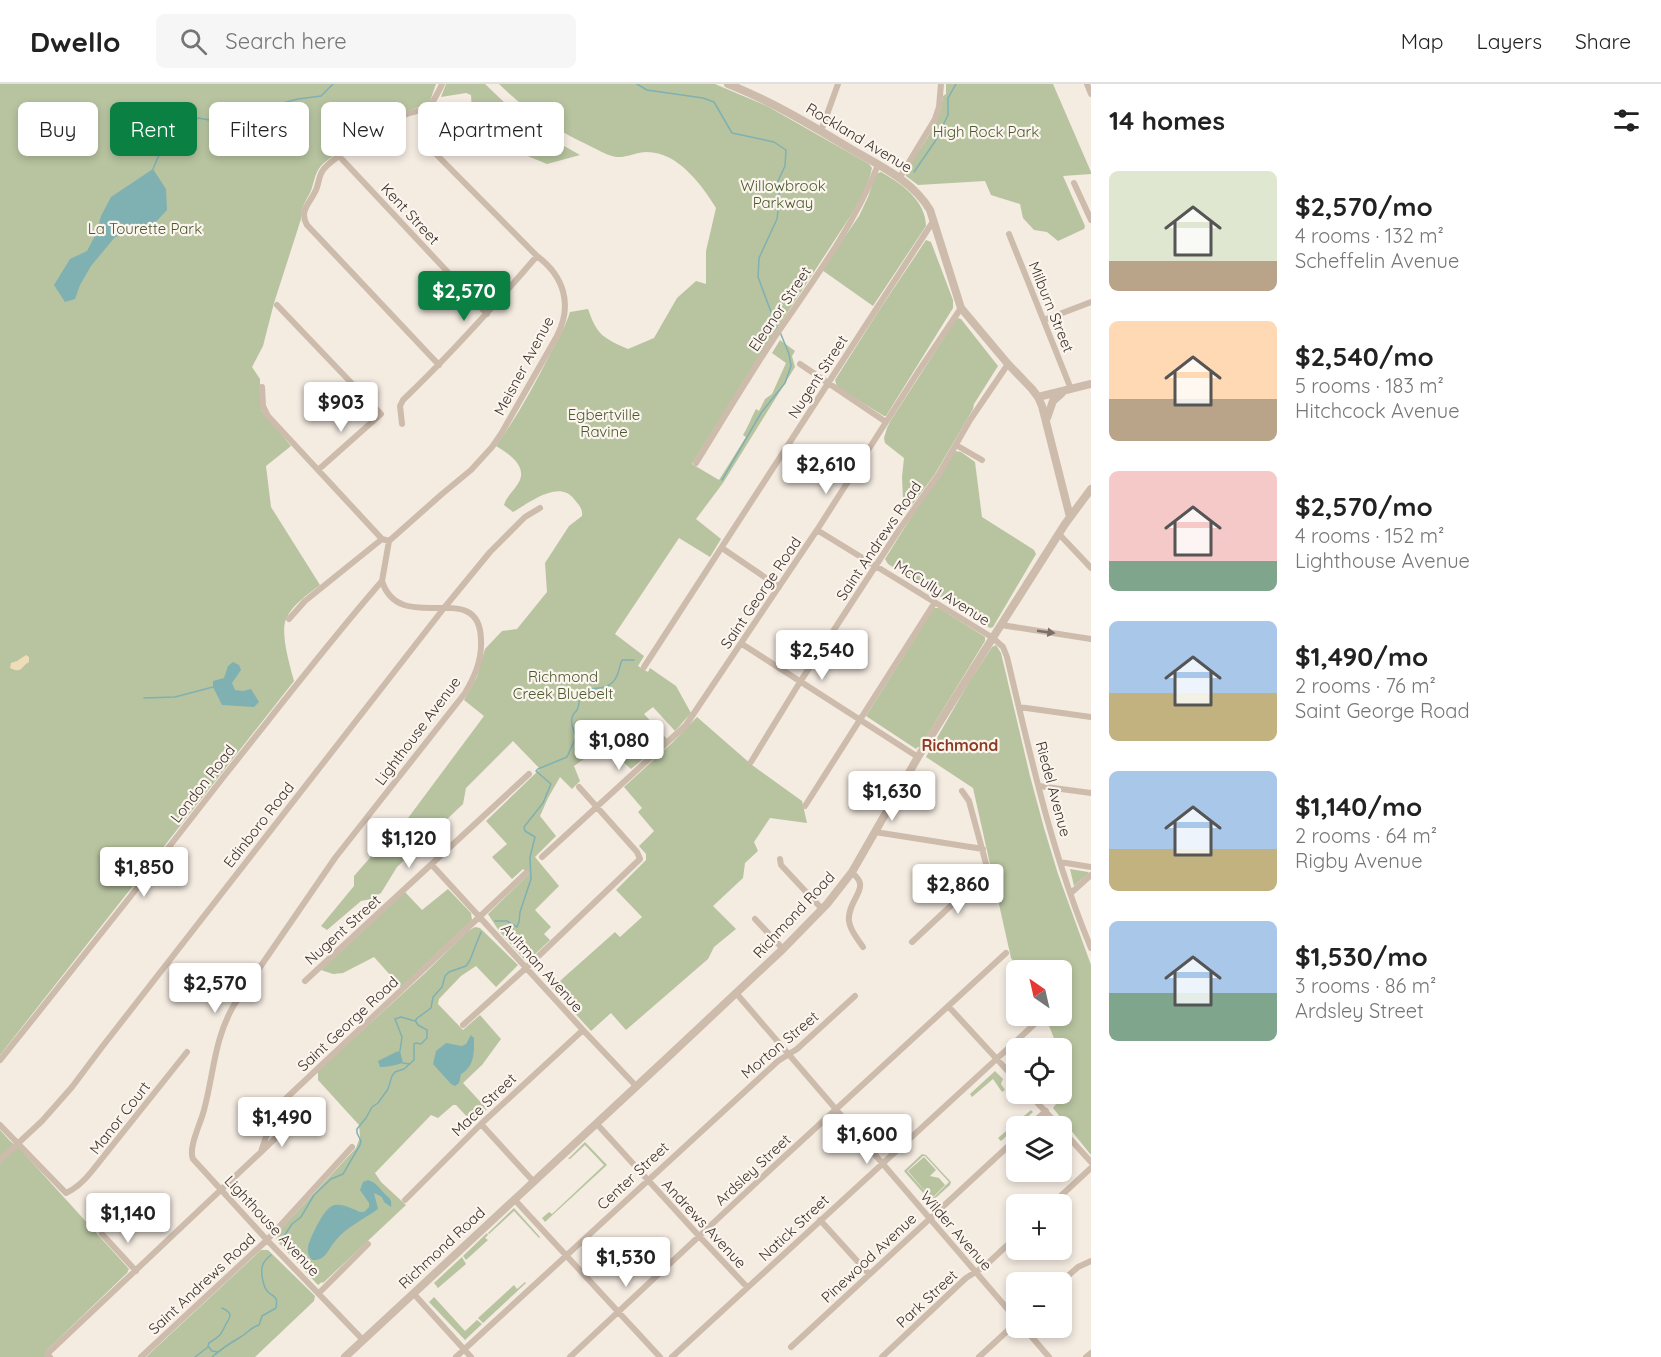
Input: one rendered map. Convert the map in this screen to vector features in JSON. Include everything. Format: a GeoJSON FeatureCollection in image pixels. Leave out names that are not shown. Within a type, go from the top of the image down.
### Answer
{"type":"FeatureCollection","features":[{"type":"Feature","properties":{"kind":"street","name":"Meisner Avenue"},"geometry":{"type":"LineString","coordinates":[[433,102],[442,84]]}},
{"type":"Feature","properties":{"kind":"street","name":"Rockland Avenue"},"geometry":{"type":"LineString","coordinates":[[728,84],[764,99],[900,177],[924,199],[934,220],[961,308],[1038,397]]}},
{"type":"Feature","properties":{"kind":"street"},"geometry":{"type":"LineString","coordinates":[[821,131],[838,84]]}},
{"type":"Feature","properties":{"kind":"street"},"geometry":{"type":"LineString","coordinates":[[900,177],[935,119],[939,107],[941,84]]}},
{"type":"Feature","properties":{"kind":"street"},"geometry":{"type":"LineString","coordinates":[[339,156],[323,171],[314,194],[307,204],[304,216],[307,225],[439,365]]}},
{"type":"Feature","properties":{"kind":"street","name":"Kent Street"},"geometry":{"type":"LineString","coordinates":[[339,156],[487,314]]}},
{"type":"Feature","properties":{"kind":"street","name":"Meisner Avenue"},"geometry":{"type":"LineString","coordinates":[[389,541],[488,453],[559,331],[565,314],[562,286],[552,269],[438,156]]}},
{"type":"Feature","properties":{"kind":"street","name":"Eleanor Street"},"geometry":{"type":"LineString","coordinates":[[696,463],[850,223],[878,165]]}},
{"type":"Feature","properties":{"kind":"street"},"geometry":{"type":"LineString","coordinates":[[1074,183],[1091,220]]}},
{"type":"Feature","properties":{"kind":"street","name":"Nugent Street"},"geometry":{"type":"LineString","coordinates":[[644,667],[934,220]]}},
{"type":"Feature","properties":{"kind":"street","name":"Milburn Street"},"geometry":{"type":"LineString","coordinates":[[1009,234],[1044,320],[1068,390]]}},
{"type":"Feature","properties":{"kind":"street"},"geometry":{"type":"LineString","coordinates":[[402,424],[400,406],[403,400],[487,314],[537,256]]}},
{"type":"Feature","properties":{"kind":"street"},"geometry":{"type":"LineString","coordinates":[[1044,320],[1091,302]]}},
{"type":"Feature","properties":{"kind":"street"},"geometry":{"type":"LineString","coordinates":[[278,305],[381,414],[318,470]]}},
{"type":"Feature","properties":{"kind":"street","name":"Saint George Road"},"geometry":{"type":"LineString","coordinates":[[542,857],[686,725],[818,530],[961,308]]}},
{"type":"Feature","properties":{"kind":"street"},"geometry":{"type":"LineString","coordinates":[[800,364],[886,422]]}},
{"type":"Feature","properties":{"kind":"street","name":"Saint Andrews Road"},"geometry":{"type":"LineString","coordinates":[[751,762],[800,682],[899,530],[939,474],[1008,364]]}},
{"type":"Feature","properties":{"kind":"street"},"geometry":{"type":"LineString","coordinates":[[1070,517],[1046,419],[1038,397],[1091,384]]}},
{"type":"Feature","properties":{"kind":"street"},"geometry":{"type":"LineString","coordinates":[[262,387],[263,406],[268,416],[382,539],[389,541],[382,581],[388,594],[412,608],[444,608]]}},
{"type":"Feature","properties":{"kind":"street"},"geometry":{"type":"LineString","coordinates":[[1046,419],[1053,401],[1068,390]]}},
{"type":"Feature","properties":{"kind":"street"},"geometry":{"type":"LineString","coordinates":[[956,445],[982,460]]}},
{"type":"Feature","properties":{"kind":"street","name":"Richmond Road"},"geometry":{"type":"LineString","coordinates":[[345,1357],[783,949],[822,909],[852,872],[918,757],[1059,534],[1091,489]]}},
{"type":"Feature","properties":{"kind":"street","name":"Edinboro Road"},"geometry":{"type":"LineString","coordinates":[[0,1160],[42,1121],[72,1087],[490,552],[525,517],[540,508]]}},
{"type":"Feature","properties":{"kind":"street","name":"McCully Avenue"},"geometry":{"type":"LineString","coordinates":[[818,530],[993,638]]}},
{"type":"Feature","properties":{"kind":"street"},"geometry":{"type":"LineString","coordinates":[[1059,534],[1091,568]]}},
{"type":"Feature","properties":{"kind":"street"},"geometry":{"type":"LineString","coordinates":[[289,619],[305,601],[382,539]]}},
{"type":"Feature","properties":{"kind":"street"},"geometry":{"type":"LineString","coordinates":[[722,548],[779,587]]}},
{"type":"Feature","properties":{"kind":"street","name":"London Road"},"geometry":{"type":"LineString","coordinates":[[0,1060],[296,684],[382,581]]}},
{"type":"Feature","properties":{"kind":"street"},"geometry":{"type":"LineString","coordinates":[[805,806],[935,602]]}},
{"type":"Feature","properties":{"kind":"street","name":"Lighthouse Avenue"},"geometry":{"type":"LineString","coordinates":[[363,1340],[194,1160],[191,1150],[205,1107],[218,1043],[226,1017],[335,858],[465,693],[471,682],[481,651],[480,628],[468,612],[456,607],[444,608]]}},
{"type":"Feature","properties":{"kind":"street"},"geometry":{"type":"LineString","coordinates":[[1001,625],[1091,639]]}},
{"type":"Feature","properties":{"kind":"street","name":"Riedel Avenue"},"geometry":{"type":"LineString","coordinates":[[993,638],[1004,647],[1060,862],[1091,948]]}},
{"type":"Feature","properties":{"kind":"street"},"geometry":{"type":"LineString","coordinates":[[742,644],[918,757]]}},
{"type":"Feature","properties":{"kind":"street"},"geometry":{"type":"LineString","coordinates":[[1019,707],[1091,717]]}},
{"type":"Feature","properties":{"kind":"street","name":"Nugent Street"},"geometry":{"type":"LineString","coordinates":[[305,981],[529,774]]}},
{"type":"Feature","properties":{"kind":"street"},"geometry":{"type":"LineString","coordinates":[[1039,786],[1091,793]]}},
{"type":"Feature","properties":{"kind":"street"},"geometry":{"type":"LineString","coordinates":[[463,1025],[640,857],[579,788]]}},
{"type":"Feature","properties":{"kind":"street"},"geometry":{"type":"LineString","coordinates":[[912,942],[988,871],[969,801],[962,791]]}},
{"type":"Feature","properties":{"kind":"street"},"geometry":{"type":"LineString","coordinates":[[875,832],[983,849]]}},
{"type":"Feature","properties":{"kind":"street"},"geometry":{"type":"LineString","coordinates":[[780,859],[781,865],[822,909]]}},
{"type":"Feature","properties":{"kind":"street"},"geometry":{"type":"LineString","coordinates":[[1060,862],[1091,867]]}},
{"type":"Feature","properties":{"kind":"street","name":"Aultman Avenue"},"geometry":{"type":"LineString","coordinates":[[432,865],[636,1086]]}},
{"type":"Feature","properties":{"kind":"street"},"geometry":{"type":"LineString","coordinates":[[852,872],[859,880],[860,888],[851,905],[849,920],[863,947]]}},
{"type":"Feature","properties":{"kind":"street","name":"Saint George Road"},"geometry":{"type":"LineString","coordinates":[[49,1355],[261,1152],[274,1112],[280,1104],[526,873]]}},
{"type":"Feature","properties":{"kind":"street"},"geometry":{"type":"LineString","coordinates":[[1071,893],[1091,875]]}},
{"type":"Feature","properties":{"kind":"street"},"geometry":{"type":"LineString","coordinates":[[755,919],[783,949]]}},
{"type":"Feature","properties":{"kind":"street","name":"Ardsley Street"},"geometry":{"type":"LineString","coordinates":[[570,1357],[1006,953]]}},
{"type":"Feature","properties":{"kind":"street","name":"Wilder Avenue"},"geometry":{"type":"LineString","coordinates":[[735,993],[1006,1308]]}},
{"type":"Feature","properties":{"kind":"street","name":"Morton Street"},"geometry":{"type":"LineString","coordinates":[[722,1112],[778,1060],[796,1049],[855,996]]}},
{"type":"Feature","properties":{"kind":"street"},"geometry":{"type":"LineString","coordinates":[[949,1007],[1006,1069]]}},
{"type":"Feature","properties":{"kind":"street","name":"Natick Street"},"geometry":{"type":"LineString","coordinates":[[672,1357],[1032,1026]]}},
{"type":"Feature","properties":{"kind":"street","name":"Mace Street"},"geometry":{"type":"LineString","coordinates":[[405,1200],[481,1124],[583,1030]]}},
{"type":"Feature","properties":{"kind":"street","name":"Manor Court"},"geometry":{"type":"LineString","coordinates":[[18,1143],[66,1193],[79,1185],[92,1171],[187,1052]]}},
{"type":"Feature","properties":{"kind":"street"},"geometry":{"type":"LineString","coordinates":[[1038,1104],[1050,1116]]}},
{"type":"Feature","properties":{"kind":"street","name":"Center Street"},"geometry":{"type":"LineString","coordinates":[[456,1357],[722,1112]]}},
{"type":"Feature","properties":{"kind":"street"},"geometry":{"type":"LineString","coordinates":[[1041,1116],[1046,1112]]}},
{"type":"Feature","properties":{"kind":"street","name":"Andrews Avenue"},"geometry":{"type":"LineString","coordinates":[[596,1123],[747,1287]]}},
{"type":"Feature","properties":{"kind":"street"},"geometry":{"type":"LineString","coordinates":[[481,1124],[533,1181]]}},
{"type":"Feature","properties":{"kind":"street"},"geometry":{"type":"LineString","coordinates":[[0,1125],[18,1143]]}},
{"type":"Feature","properties":{"kind":"street"},"geometry":{"type":"LineString","coordinates":[[261,1152],[286,1128]]}},
{"type":"Feature","properties":{"kind":"street"},"geometry":{"type":"LineString","coordinates":[[1072,1140],[1091,1162]]}},
{"type":"Feature","properties":{"kind":"street","name":"Saint Andrews Road"},"geometry":{"type":"LineString","coordinates":[[141,1357],[267,1240],[352,1147]]}},
{"type":"Feature","properties":{"kind":"street","name":"Pinewood Avenue"},"geometry":{"type":"LineString","coordinates":[[791,1347],[1006,1148]]}},
{"type":"Feature","properties":{"kind":"street"},"geometry":{"type":"LineString","coordinates":[[1063,1194],[1091,1168]]}},
{"type":"Feature","properties":{"kind":"street"},"geometry":{"type":"LineString","coordinates":[[514,1199],[660,1357]]}},
{"type":"Feature","properties":{"kind":"street"},"geometry":{"type":"LineString","coordinates":[[820,1220],[869,1274]]}},
{"type":"Feature","properties":{"kind":"street"},"geometry":{"type":"LineString","coordinates":[[102,1234],[136,1271]]}},
{"type":"Feature","properties":{"kind":"street"},"geometry":{"type":"LineString","coordinates":[[319,1293],[368,1244]]}},
{"type":"Feature","properties":{"kind":"street","name":"Park Street"},"geometry":{"type":"LineString","coordinates":[[882,1357],[966,1278],[985,1266],[1006,1246]]}},
{"type":"Feature","properties":{"kind":"street"},"geometry":{"type":"LineString","coordinates":[[1071,1272],[1091,1261]]}},
{"type":"Feature","properties":{"kind":"street"},"geometry":{"type":"LineString","coordinates":[[413,1293],[471,1357]]}},
{"type":"Feature","properties":{"kind":"street"},"geometry":{"type":"LineString","coordinates":[[979,1357],[1006,1331]]}},
{"type":"Feature","properties":{"kind":"street"},"geometry":{"type":"LineString","coordinates":[[1033,1338],[1049,1357]]}},
{"type":"Feature","properties":{"kind":"street"},"geometry":{"type":"LineString","coordinates":[[1086,1357],[1091,1353]]}},
{"type":"Feature","properties":{"kind":"green space","name":"La Tourette Park"},"geometry":{"type":"Polygon","coordinates":[[[0,84],[436,84],[430,102],[418,102],[418,108],[406,112],[406,102],[321,102],[321,156],[333,156],[318,170],[305,202],[263,346],[252,367],[260,379],[262,411],[291,446],[266,466],[271,507],[320,585],[296,604],[284,625],[288,658],[294,681],[0,1055],[0,84]]]}},
{"type":"Feature","properties":{"kind":"green space"},"geometry":{"type":"Polygon","coordinates":[[[446,84],[485,84],[504,102],[471,102],[471,95],[466,93],[441,97],[446,84]]]}},
{"type":"Feature","properties":{"kind":"green space"},"geometry":{"type":"Polygon","coordinates":[[[499,84],[715,84],[767,106],[869,164],[872,168],[866,186],[851,215],[692,464],[719,480],[746,437],[743,435],[756,409],[759,411],[765,399],[772,394],[786,363],[772,353],[780,340],[795,351],[792,356],[795,367],[723,483],[696,519],[721,539],[710,557],[679,538],[615,634],[644,656],[638,666],[648,672],[650,668],[676,686],[691,713],[675,731],[653,707],[644,714],[667,739],[631,769],[611,751],[598,749],[574,766],[580,781],[572,789],[560,777],[540,816],[556,836],[535,857],[559,886],[535,910],[551,927],[544,934],[550,940],[527,960],[499,931],[488,914],[529,874],[523,869],[512,879],[492,857],[507,844],[486,821],[540,769],[513,741],[466,788],[463,804],[397,867],[381,893],[371,899],[361,901],[327,930],[321,926],[354,886],[354,876],[375,852],[385,849],[484,716],[464,700],[477,677],[485,649],[502,631],[517,629],[547,592],[545,563],[569,526],[582,516],[581,509],[574,499],[568,493],[560,491],[535,499],[513,512],[504,505],[520,480],[521,474],[518,464],[496,446],[530,392],[570,312],[588,309],[602,335],[628,349],[654,338],[677,298],[696,281],[706,284],[706,251],[716,208],[688,171],[658,153],[612,156],[564,132],[564,102],[519,102],[499,84]]]}},
{"type":"Feature","properties":{"kind":"green space","name":"High Rock Park"},"geometry":{"type":"Polygon","coordinates":[[[946,84],[1053,84],[1091,172],[1091,174],[1063,176],[1085,226],[1084,229],[1058,241],[1047,232],[1034,230],[1023,218],[1020,204],[991,195],[985,181],[918,185],[906,176],[905,172],[929,136],[938,117],[943,96],[946,94],[946,84]]]}},
{"type":"Feature","properties":{"kind":"green space"},"geometry":{"type":"Polygon","coordinates":[[[564,146],[580,155],[547,164],[528,156],[564,156],[564,146]]]}},
{"type":"Feature","properties":{"kind":"green space","name":"Willowbrook Parkway"},"geometry":{"type":"Polygon","coordinates":[[[881,172],[904,187],[917,201],[925,217],[926,226],[873,306],[822,270],[859,216],[876,174],[881,172]]]}},
{"type":"Feature","properties":{"kind":"green space"},"geometry":{"type":"Polygon","coordinates":[[[926,240],[931,242],[953,300],[953,308],[884,416],[837,387],[835,380],[926,240]]]}},
{"type":"Feature","properties":{"kind":"green space"},"geometry":{"type":"Polygon","coordinates":[[[958,318],[998,366],[935,474],[910,508],[900,504],[903,500],[904,458],[885,443],[884,438],[891,420],[958,318]]]}},
{"type":"Feature","properties":{"kind":"green space"},"geometry":{"type":"Polygon","coordinates":[[[955,451],[961,452],[975,462],[982,517],[1034,550],[1036,554],[993,627],[990,628],[888,564],[885,559],[955,451]]]}},
{"type":"Feature","properties":{"kind":"green space"},"geometry":{"type":"Polygon","coordinates":[[[934,608],[939,608],[985,637],[985,641],[920,747],[916,749],[866,716],[934,608]]]}},
{"type":"Feature","properties":{"kind":"green space"},"geometry":{"type":"Polygon","coordinates":[[[996,645],[1001,653],[1044,828],[1091,965],[1091,1155],[1072,1132],[1072,1116],[1059,1116],[1053,1108],[1056,1104],[1072,1104],[1072,1038],[1054,1038],[1049,1026],[1072,1026],[1072,960],[1012,960],[973,788],[926,757],[992,647],[996,645]]]}},
{"type":"Feature","properties":{"kind":"green space"},"geometry":{"type":"Polygon","coordinates":[[[697,717],[752,765],[802,801],[807,823],[770,818],[754,842],[758,851],[745,863],[743,878],[713,906],[736,929],[714,947],[708,959],[626,1030],[611,1013],[591,1031],[552,988],[615,932],[620,937],[642,917],[616,890],[646,860],[646,854],[639,846],[654,831],[638,812],[642,808],[624,787],[697,717]]]}},
{"type":"Feature","properties":{"kind":"green space"},"geometry":{"type":"Polygon","coordinates":[[[1070,869],[1088,872],[1089,873],[1074,886],[1070,869]]]}},
{"type":"Feature","properties":{"kind":"green space"},"geometry":{"type":"Polygon","coordinates":[[[448,889],[471,913],[472,920],[401,987],[374,957],[343,973],[333,974],[321,970],[405,892],[422,910],[448,889]]]}},
{"type":"Feature","properties":{"kind":"green space"},"geometry":{"type":"Polygon","coordinates":[[[475,927],[480,928],[518,965],[496,987],[476,966],[461,976],[439,999],[438,1004],[463,1030],[480,1015],[501,1039],[482,1065],[463,1083],[487,1109],[473,1123],[456,1105],[438,1118],[431,1115],[375,1173],[381,1182],[406,1205],[323,1283],[318,1285],[276,1240],[278,1232],[356,1148],[360,1137],[359,1125],[318,1080],[318,1071],[475,927]]]}},
{"type":"Feature","properties":{"kind":"green space"},"geometry":{"type":"Polygon","coordinates":[[[995,1071],[1003,1079],[1001,1084],[1005,1090],[1002,1092],[993,1079],[972,1097],[970,1094],[995,1071]]]}},
{"type":"Feature","properties":{"kind":"green space"},"geometry":{"type":"Polygon","coordinates":[[[0,1130],[129,1269],[48,1349],[45,1353],[46,1357],[0,1357],[0,1130]]]}},
{"type":"Feature","properties":{"kind":"green space"},"geometry":{"type":"Polygon","coordinates":[[[1006,1131],[1006,1136],[1001,1141],[998,1138],[1006,1131]]]}},
{"type":"Feature","properties":{"kind":"green space"},"geometry":{"type":"Polygon","coordinates":[[[585,1142],[607,1165],[545,1222],[542,1218],[549,1212],[552,1214],[604,1165],[585,1145],[568,1159],[585,1142]]]}},
{"type":"Feature","properties":{"kind":"green space"},"geometry":{"type":"Polygon","coordinates":[[[922,1154],[926,1155],[951,1182],[931,1202],[904,1171],[922,1154]],[[925,1156],[907,1171],[931,1198],[908,1171],[924,1157],[936,1170],[930,1176],[939,1178],[945,1185],[933,1198],[949,1182],[925,1156]]]}},
{"type":"Feature","properties":{"kind":"green space"},"geometry":{"type":"Polygon","coordinates":[[[514,1208],[539,1238],[514,1211],[488,1233],[514,1208]]]}},
{"type":"Feature","properties":{"kind":"green space"},"geometry":{"type":"Polygon","coordinates":[[[487,1233],[485,1238],[488,1240],[466,1260],[463,1256],[487,1233]]]}},
{"type":"Feature","properties":{"kind":"green space"},"geometry":{"type":"Polygon","coordinates":[[[261,1250],[268,1250],[315,1296],[314,1301],[255,1357],[146,1357],[261,1250]]]}},
{"type":"Feature","properties":{"kind":"green space"},"geometry":{"type":"Polygon","coordinates":[[[462,1257],[466,1264],[438,1288],[434,1283],[462,1257]]]}},
{"type":"Feature","properties":{"kind":"green space"},"geometry":{"type":"Polygon","coordinates":[[[525,1282],[483,1323],[478,1318],[514,1285],[517,1289],[525,1282]]]}},
{"type":"Feature","properties":{"kind":"green space"},"geometry":{"type":"Polygon","coordinates":[[[434,1297],[465,1331],[477,1320],[482,1324],[465,1340],[429,1302],[434,1297]]]}},
{"type":"Feature","properties":{"kind":"sand"},"geometry":{"type":"Polygon","coordinates":[[[26,655],[29,657],[29,662],[21,669],[10,668],[11,663],[26,655]]]}},
{"type":"Feature","properties":{"kind":"water"},"geometry":{"type":"Polygon","coordinates":[[[153,169],[166,189],[167,210],[150,228],[115,237],[91,266],[75,299],[65,302],[54,285],[70,259],[87,251],[111,197],[153,169]]]}},
{"type":"Feature","properties":{"kind":"water"},"geometry":{"type":"Polygon","coordinates":[[[233,662],[239,665],[241,670],[232,683],[235,690],[251,689],[259,702],[254,707],[222,705],[213,687],[213,681],[224,678],[228,666],[233,662]]]}},
{"type":"Feature","properties":{"kind":"water"},"geometry":{"type":"Polygon","coordinates":[[[471,1035],[474,1038],[473,1058],[455,1086],[433,1064],[436,1051],[446,1043],[462,1046],[466,1044],[471,1035]]]}},
{"type":"Feature","properties":{"kind":"water"},"geometry":{"type":"Polygon","coordinates":[[[400,1051],[403,1063],[380,1067],[378,1061],[400,1051]]]}},
{"type":"Feature","properties":{"kind":"water"},"geometry":{"type":"Polygon","coordinates":[[[368,1180],[376,1184],[389,1198],[391,1207],[384,1202],[382,1197],[374,1193],[378,1209],[345,1231],[321,1259],[312,1260],[308,1254],[308,1247],[321,1218],[328,1209],[335,1205],[364,1212],[369,1207],[369,1203],[360,1190],[363,1182],[368,1180]]]}},
{"type":"Feature","properties":{"kind":"waterway"},"geometry":{"type":"LineString","coordinates":[[153,169],[165,141],[175,129],[198,118],[221,122],[255,110],[298,99],[321,96],[333,84]]}},
{"type":"Feature","properties":{"kind":"waterway"},"geometry":{"type":"LineString","coordinates":[[637,84],[647,90],[703,98],[714,102],[732,133],[774,142],[786,150],[785,166],[778,181],[777,219],[759,258],[758,277],[777,328]]}},
{"type":"Feature","properties":{"kind":"waterway"},"geometry":{"type":"LineString","coordinates":[[914,172],[936,140],[948,115],[948,98],[956,84]]}},
{"type":"Feature","properties":{"kind":"waterway"},"geometry":{"type":"LineString","coordinates":[[722,480],[761,413],[785,383],[791,366],[780,332]]}},
{"type":"Feature","properties":{"kind":"waterway"},"geometry":{"type":"LineString","coordinates":[[495,921],[507,921],[517,927],[531,879],[530,857],[535,837],[525,831],[524,827],[543,803],[551,784],[536,771],[567,757],[576,737],[572,721],[582,693],[610,685],[617,677],[622,660],[634,660]]}},
{"type":"Feature","properties":{"kind":"waterway"},"geometry":{"type":"LineString","coordinates":[[144,698],[175,697],[213,687]]}},
{"type":"Feature","properties":{"kind":"waterway"},"geometry":{"type":"LineString","coordinates":[[575,733],[582,732],[590,739],[602,744],[616,741],[630,732],[637,734],[643,729],[655,734]]}},
{"type":"Feature","properties":{"kind":"waterway"},"geometry":{"type":"LineString","coordinates":[[280,1242],[292,1224],[301,1217],[314,1195],[331,1179],[343,1174],[360,1145],[357,1129],[388,1089],[395,1072],[404,1069],[414,1060],[414,1044],[421,1044],[427,1038],[427,1030],[418,1025],[416,1019],[431,1008],[433,997],[442,987],[445,976],[449,972],[466,966],[481,932]]}},
{"type":"Feature","properties":{"kind":"waterway"},"geometry":{"type":"LineString","coordinates":[[400,1051],[402,1037],[395,1019],[401,1017],[415,1021]]}},
{"type":"Feature","properties":{"kind":"waterway"},"geometry":{"type":"LineString","coordinates":[[403,1063],[410,1064]]}},
{"type":"Feature","properties":{"kind":"waterway"},"geometry":{"type":"LineString","coordinates":[[212,1357],[259,1325],[262,1316],[276,1308],[276,1299],[266,1290],[262,1277],[263,1265],[271,1255]]}},
{"type":"Feature","properties":{"kind":"waterway"},"geometry":{"type":"LineString","coordinates":[[218,1352],[212,1351],[208,1346],[218,1337],[230,1317],[228,1311],[222,1308]]}},
{"type":"Feature","properties":{"kind":"waterway"},"geometry":{"type":"LineString","coordinates":[[195,1357],[208,1347]]}},
{"type":"Feature","properties":{"kind":"district","name":"Richmond"},"geometry":{"type":"Point","coordinates":[960,745]}},
{"type":"Feature","properties":{"kind":"park label","name":"Egbertville Ravine"},"geometry":{"type":"Point","coordinates":[604,424]}},
{"type":"Feature","properties":{"kind":"park label","name":"Richmond Creek Bluebelt"},"geometry":{"type":"Point","coordinates":[563,686]}}]}
